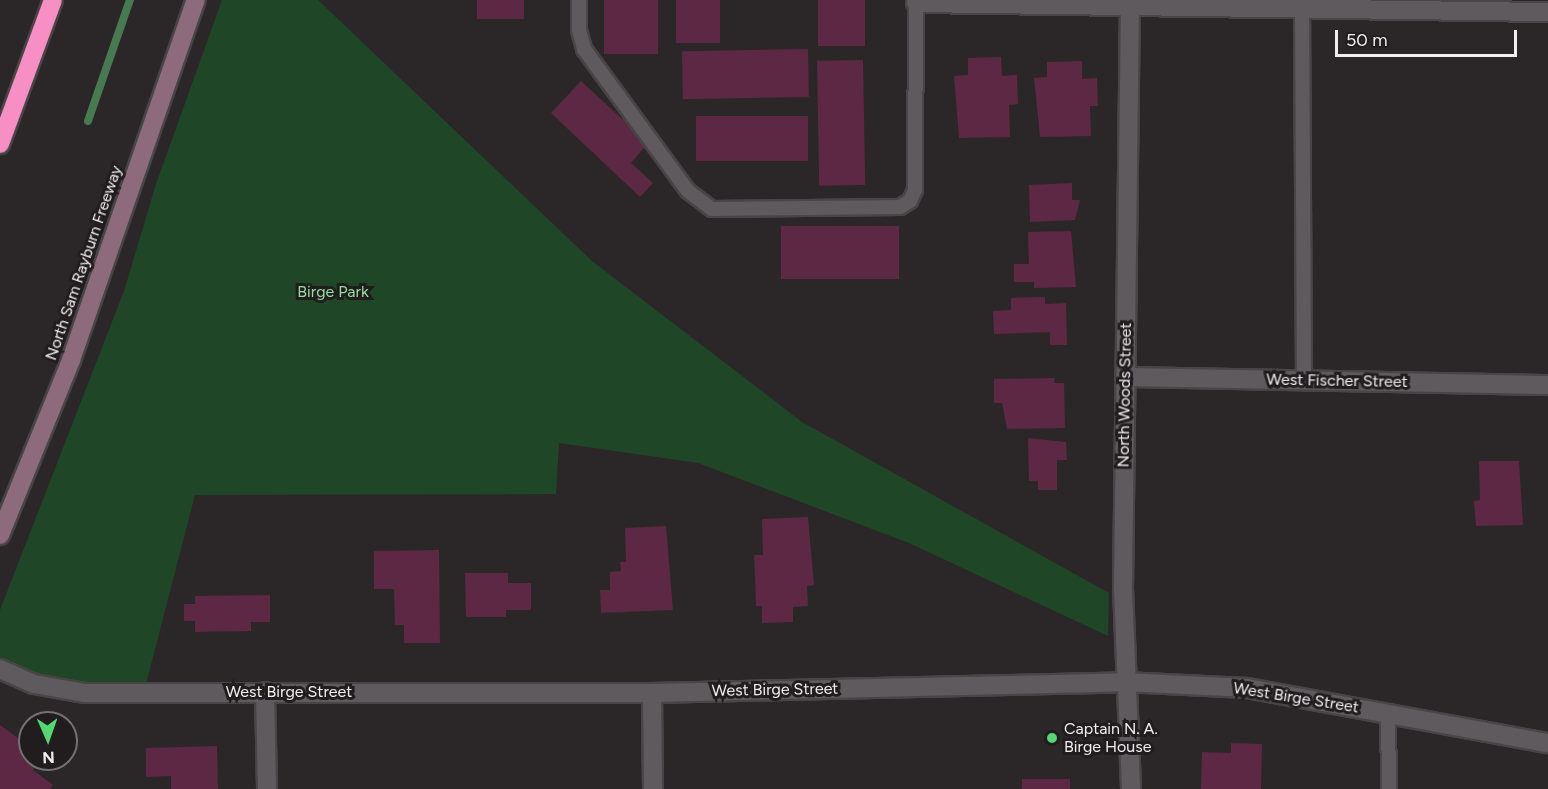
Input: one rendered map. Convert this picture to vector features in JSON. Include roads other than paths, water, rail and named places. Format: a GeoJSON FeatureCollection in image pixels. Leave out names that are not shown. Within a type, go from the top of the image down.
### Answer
{"type":"FeatureCollection","features":[{"type":"Feature","properties":{"kind":"highway"},"geometry":{"type":"LineString","coordinates":[[0,144],[53,0]]}},
{"type":"Feature","properties":{"kind":"main road","name":"North Sam Rayburn Freeway"},"geometry":{"type":"LineString","coordinates":[[0,535],[71,360],[196,0]]}},
{"type":"Feature","properties":{"kind":"street"},"geometry":{"type":"LineString","coordinates":[[916,1],[1302,4],[1548,12]]}},
{"type":"Feature","properties":{"kind":"street","name":"North Woods Street"},"geometry":{"type":"LineString","coordinates":[[1130,2],[1124,682],[1131,732],[1131,789]]}},
{"type":"Feature","properties":{"kind":"street","name":"West Fischer Street"},"geometry":{"type":"LineString","coordinates":[[1125,377],[1548,385]]}},
{"type":"Feature","properties":{"kind":"street","name":"West Birge Street"},"geometry":{"type":"LineString","coordinates":[[0,669],[34,684],[85,693],[652,693],[1124,682],[1247,688],[1548,743]]}},
{"type":"Feature","properties":{"kind":"street"},"geometry":{"type":"LineString","coordinates":[[265,692],[267,789]]}},
{"type":"Feature","properties":{"kind":"street"},"geometry":{"type":"LineString","coordinates":[[652,693],[653,789]]}},
{"type":"Feature","properties":{"kind":"lane"},"geometry":{"type":"LineString","coordinates":[[579,0],[579,30],[584,50],[688,191],[712,209],[900,207],[910,201],[915,190],[916,1]]}},
{"type":"Feature","properties":{"kind":"lane"},"geometry":{"type":"LineString","coordinates":[[1302,4],[1304,380]]}},
{"type":"Feature","properties":{"kind":"lane"},"geometry":{"type":"LineString","coordinates":[[1388,714],[1389,789]]}},
{"type":"Feature","properties":{"kind":"waterway"},"geometry":{"type":"LineString","coordinates":[[88,121],[130,0]]}},
{"type":"Feature","properties":{"kind":"place","name":"Captain N. A. Birge House"},"geometry":{"type":"Point","coordinates":[1052,738]}},
{"type":"Feature","properties":{"kind":"park label","name":"Birge Park"},"geometry":{"type":"Point","coordinates":[333,292]}}]}
